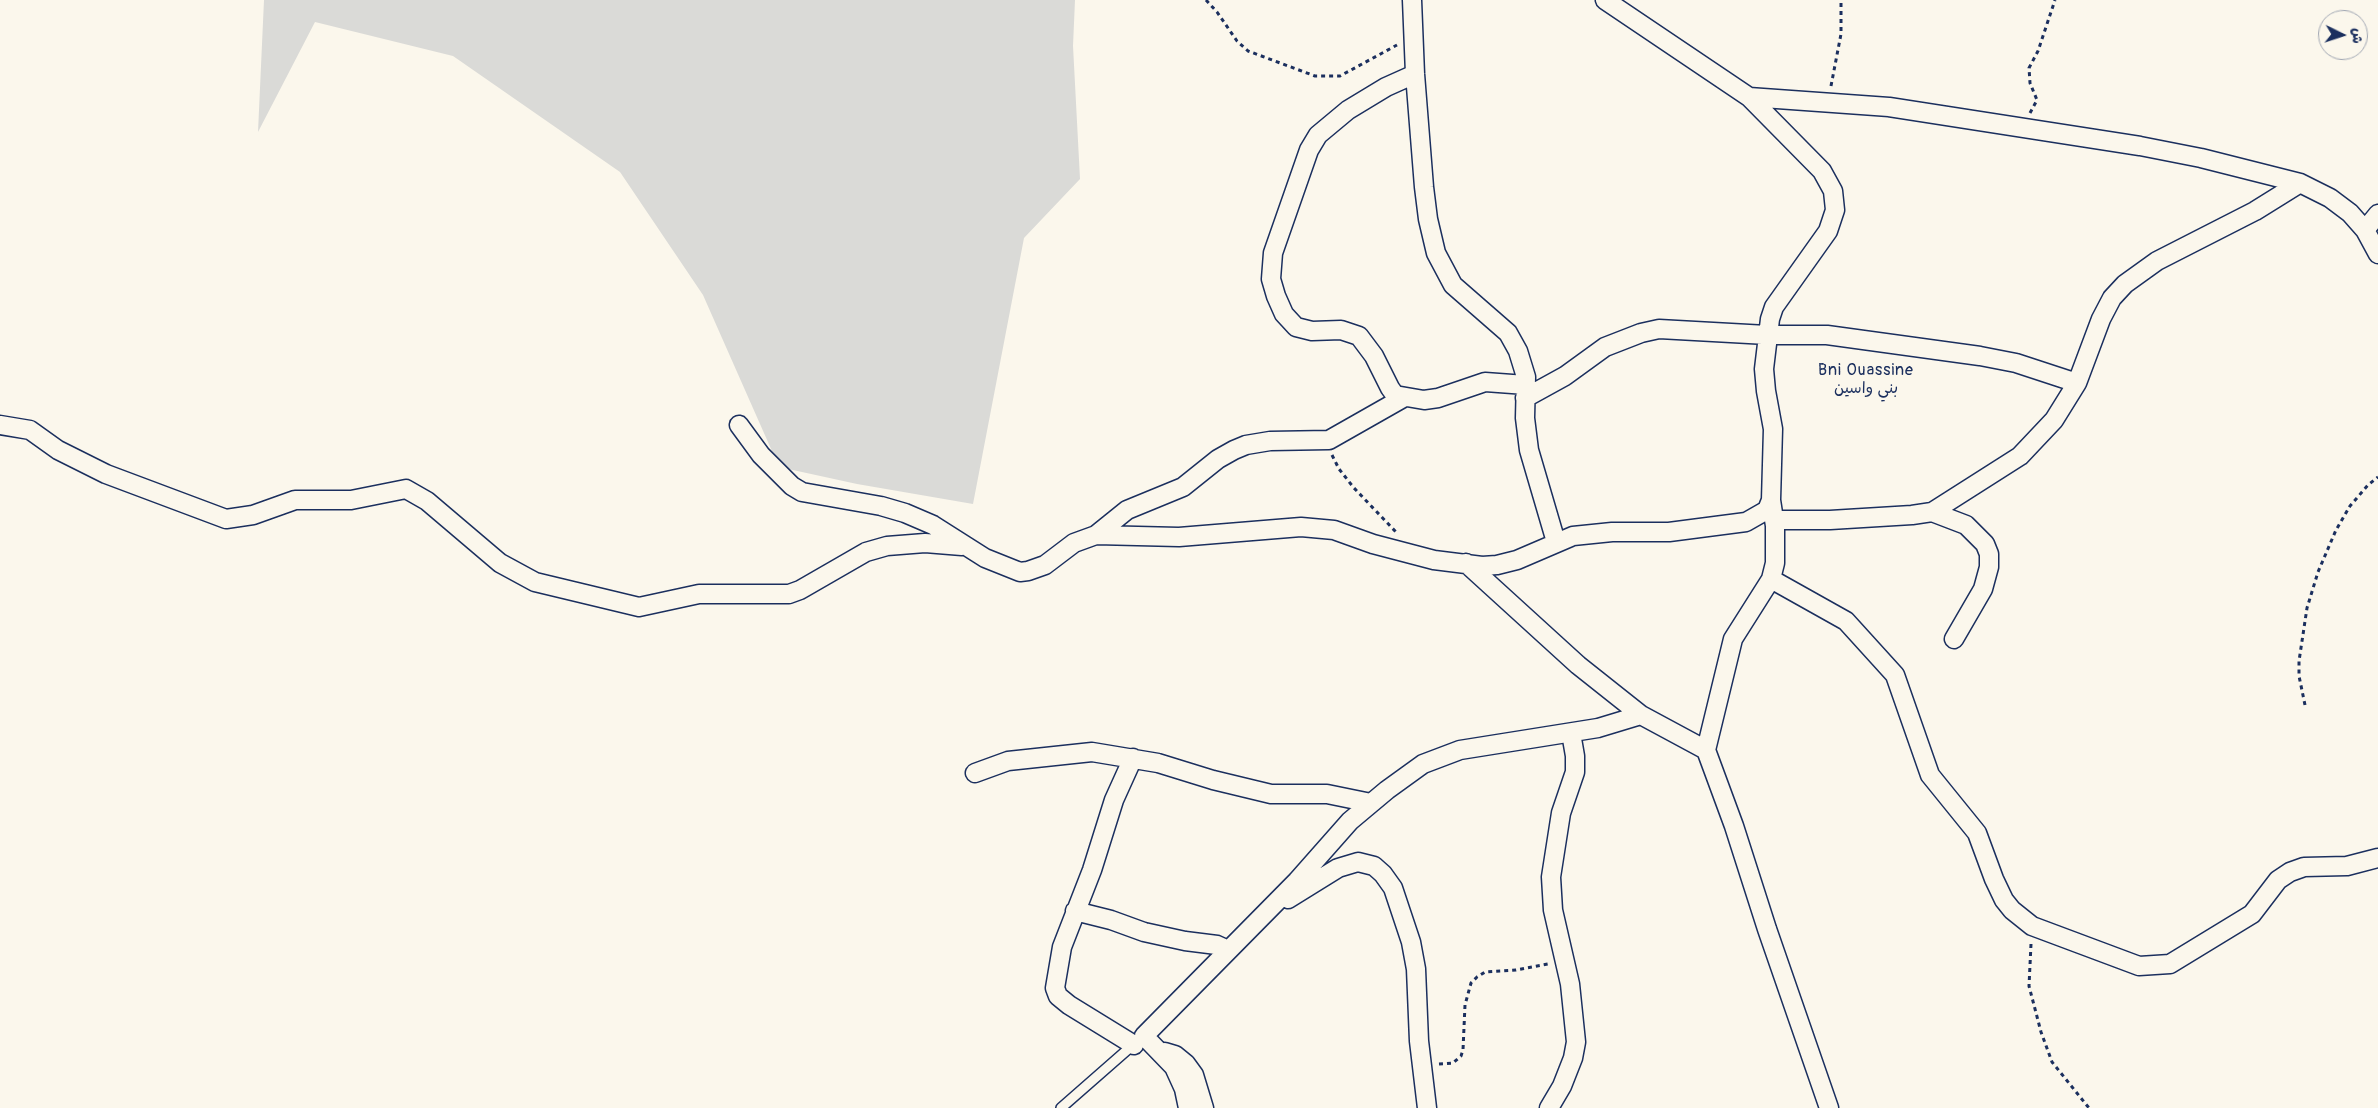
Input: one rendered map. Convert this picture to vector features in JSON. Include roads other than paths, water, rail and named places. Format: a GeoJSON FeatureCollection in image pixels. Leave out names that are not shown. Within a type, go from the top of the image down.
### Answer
{"type":"FeatureCollection","features":[{"type":"Feature","properties":{"kind":"street"},"geometry":{"type":"LineString","coordinates":[[1412,0],[1415,74],[1424,187],[1428,219],[1436,253],[1453,285],[1508,332],[1518,350],[1526,377],[1525,391],[1529,450],[1556,542]]}},
{"type":"Feature","properties":{"kind":"street"},"geometry":{"type":"LineString","coordinates":[[1605,0],[1749,97],[1822,171],[1831,184],[1834,202],[1833,220],[1828,231],[1774,307],[1767,335],[1765,354],[1766,391],[1773,429],[1774,449],[1771,500],[1774,520],[1775,563],[1771,579],[1733,639],[1706,750],[1734,826],[1767,929],[1829,1108]]}},
{"type":"Feature","properties":{"kind":"street"},"geometry":{"type":"LineString","coordinates":[[1415,74],[1386,87],[1348,110],[1318,135],[1300,171],[1285,222],[1275,245],[1271,272],[1276,296],[1284,314],[1292,325],[1312,331],[1341,330],[1359,336],[1374,356],[1395,395],[1403,398],[1424,400],[1438,398],[1485,382],[1525,391],[1565,376],[1605,347],[1641,333],[1660,329],[1767,335],[1827,335],[1980,356],[2016,363],[2077,383]]}},
{"type":"Feature","properties":{"kind":"street"},"geometry":{"type":"LineString","coordinates":[[1749,97],[1889,107],[2018,127],[2183,154],[2300,183],[2330,198],[2350,214],[2365,230],[2378,254]]}},
{"type":"Feature","properties":{"kind":"street"},"geometry":{"type":"LineString","coordinates":[[1774,520],[1893,517],[1932,512],[2020,456],[2054,420],[2077,383],[2101,319],[2112,298],[2125,284],[2157,261],[2255,211],[2300,183]]}},
{"type":"Feature","properties":{"kind":"street"},"geometry":{"type":"LineString","coordinates":[[2365,230],[2378,214]]}},
{"type":"Feature","properties":{"kind":"street"},"geometry":{"type":"LineString","coordinates":[[739,424],[761,455],[792,486],[802,492],[881,506],[905,513],[933,525],[999,564],[1020,572],[1028,572],[1052,561],[1074,543],[1096,535],[1127,510],[1183,487],[1218,459],[1234,450],[1246,445],[1270,441],[1325,441],[1403,398]]}},
{"type":"Feature","properties":{"kind":"street"},"geometry":{"type":"LineString","coordinates":[[0,425],[30,430],[58,450],[106,474],[226,519],[253,515],[295,500],[351,500],[406,489],[427,501],[500,563],[535,582],[639,607],[699,594],[789,594],[800,590],[866,552],[887,546],[925,543],[968,547]]}},
{"type":"Feature","properties":{"kind":"street"},"geometry":{"type":"LineString","coordinates":[[1096,535],[1179,537],[1319,527],[1434,560],[1482,566],[1517,560],[1556,542],[1590,534],[1669,532],[1746,522],[1766,510],[1771,500]]}},
{"type":"Feature","properties":{"kind":"street"},"geometry":{"type":"LineString","coordinates":[[1932,512],[1966,525],[1985,544],[1988,554],[1989,567],[1983,589],[1954,639]]}},
{"type":"Feature","properties":{"kind":"street"},"geometry":{"type":"LineString","coordinates":[[1466,563],[1578,664],[1641,715],[1706,750]]}},
{"type":"Feature","properties":{"kind":"street"},"geometry":{"type":"LineString","coordinates":[[1771,579],[1846,621],[1896,675],[1930,775],[1977,833],[2004,900],[2012,910],[2032,926],[2130,964],[2139,966],[2170,964],[2252,914],[2278,880],[2290,872],[2304,867],[2347,866],[2378,858]]}},
{"type":"Feature","properties":{"kind":"street"},"geometry":{"type":"LineString","coordinates":[[1139,1040],[1297,881],[1350,821],[1423,764],[1460,750],[1598,728],[1641,715]]}},
{"type":"Feature","properties":{"kind":"street"},"geometry":{"type":"LineString","coordinates":[[1549,1108],[1562,1086],[1573,1058],[1576,1042],[1573,1004],[1566,959],[1553,910],[1551,877],[1561,814],[1575,772],[1576,756],[1571,733]]}},
{"type":"Feature","properties":{"kind":"street"},"geometry":{"type":"LineString","coordinates":[[974,773],[1008,761],[1092,752],[1133,758],[1271,794],[1327,794],[1371,803]]}},
{"type":"Feature","properties":{"kind":"street"},"geometry":{"type":"LineString","coordinates":[[1133,758],[1114,800],[1092,870],[1062,947],[1054,988],[1058,996],[1068,1005],[1160,1050],[1175,1055],[1186,1064],[1197,1083],[1204,1108]]}},
{"type":"Feature","properties":{"kind":"street"},"geometry":{"type":"LineString","coordinates":[[1256,921],[1338,868],[1358,862],[1374,866],[1383,874],[1393,888],[1412,942],[1416,969],[1422,1066],[1427,1108]]}},
{"type":"Feature","properties":{"kind":"street"},"geometry":{"type":"LineString","coordinates":[[1075,911],[1111,920],[1144,932],[1185,941],[1217,944],[1228,950]]}},
{"type":"Feature","properties":{"kind":"street"},"geometry":{"type":"LineString","coordinates":[[1160,1050],[1174,1067],[1184,1089],[1188,1108]]}},
{"type":"Feature","properties":{"kind":"lane"},"geometry":{"type":"LineString","coordinates":[[1061,1108],[1139,1040]]}},
{"type":"Feature","properties":{"kind":"district","name":"Bni Ouassine بني واسين"},"geometry":{"type":"Point","coordinates":[1866,380]}}]}
